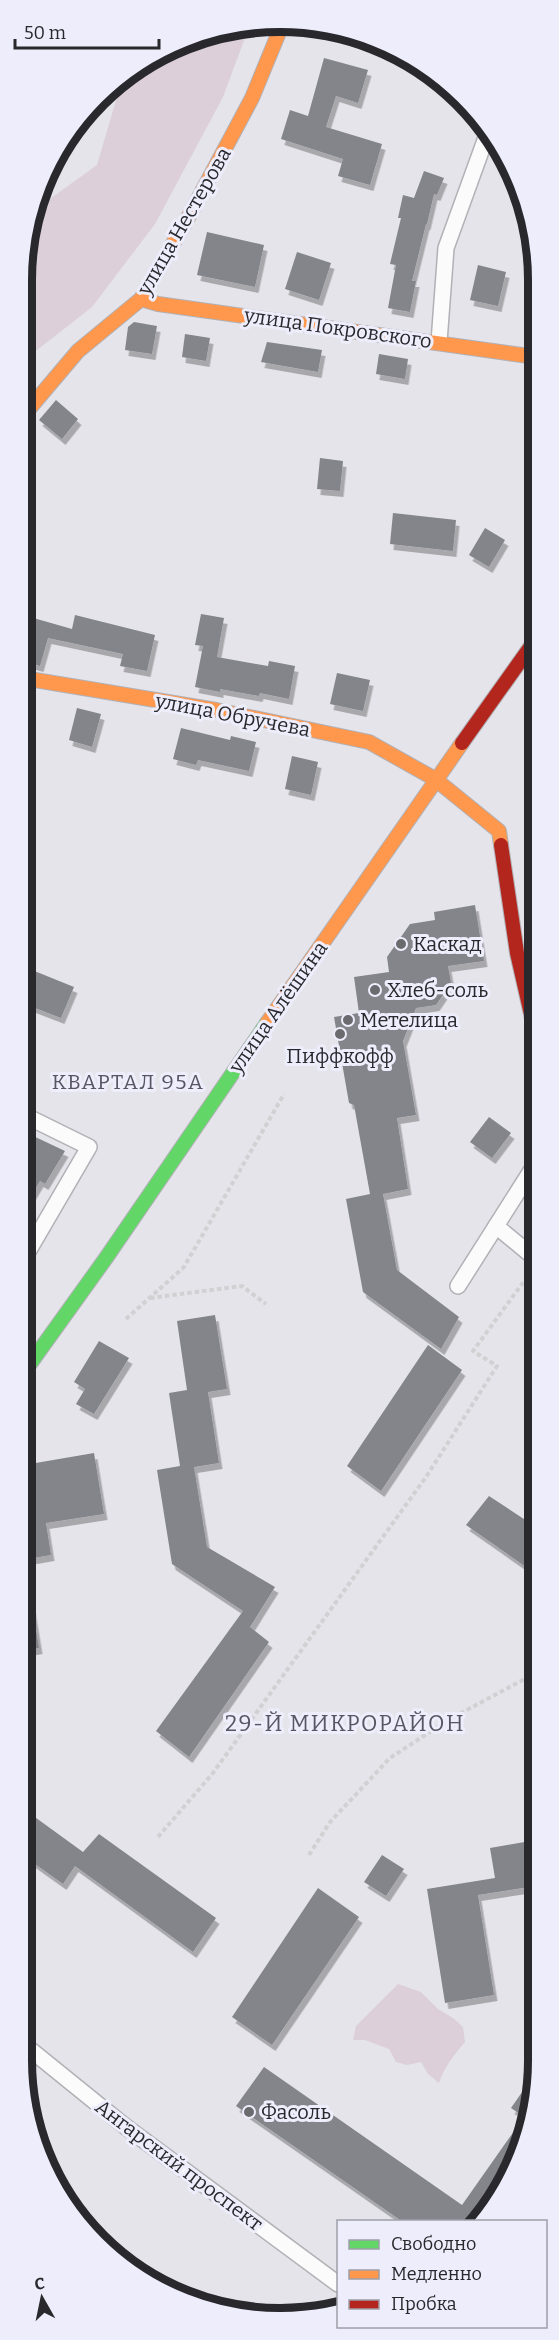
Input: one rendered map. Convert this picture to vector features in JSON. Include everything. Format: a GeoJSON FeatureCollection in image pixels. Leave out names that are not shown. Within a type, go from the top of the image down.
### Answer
{"type":"FeatureCollection","features":[{"type":"Feature","properties":{"kind":"street","name":"улица Нестерова"},"geometry":{"type":"LineString","coordinates":[[32,405],[78,351],[141,299],[189,216],[252,98],[279,32]]}},
{"type":"Feature","properties":{"kind":"street"},"geometry":{"type":"LineString","coordinates":[[439,342],[446,248],[485,141]]}},
{"type":"Feature","properties":{"kind":"street","name":"улица Покровского"},"geometry":{"type":"LineString","coordinates":[[141,299],[158,304],[528,356]]}},
{"type":"Feature","properties":{"kind":"street","name":"улица Алёшина"},"geometry":{"type":"LineString","coordinates":[[32,1362],[84,1292],[435,779],[528,650]]}},
{"type":"Feature","properties":{"kind":"street","name":"улица Обручева"},"geometry":{"type":"LineString","coordinates":[[32,679],[216,710],[369,742],[435,779],[499,831],[517,953],[528,1001]]}},
{"type":"Feature","properties":{"kind":"street"},"geometry":{"type":"LineString","coordinates":[[32,1119],[89,1147],[32,1245]]}},
{"type":"Feature","properties":{"kind":"street"},"geometry":{"type":"LineString","coordinates":[[458,1286],[528,1176]]}},
{"type":"Feature","properties":{"kind":"street"},"geometry":{"type":"LineString","coordinates":[[496,1226],[528,1252]]}},
{"type":"Feature","properties":{"kind":"street","name":"Ангарский проспект"},"geometry":{"type":"LineString","coordinates":[[32,2051],[126,2127],[337,2283]]}},
{"type":"Feature","properties":{"kind":"path"},"geometry":{"type":"LineString","coordinates":[[126,1319],[184,1267],[284,1094]]}},
{"type":"Feature","properties":{"kind":"path"},"geometry":{"type":"LineString","coordinates":[[158,1837],[213,1773],[426,1477],[497,1366],[473,1351],[528,1276]]}},
{"type":"Feature","properties":{"kind":"path"},"geometry":{"type":"LineString","coordinates":[[149,1298],[242,1286],[266,1304]]}},
{"type":"Feature","properties":{"kind":"path"},"geometry":{"type":"LineString","coordinates":[[309,1855],[330,1822],[390,1758],[448,1720],[528,1677]]}},
{"type":"Feature","properties":{"kind":"shaded area"},"geometry":{"type":"Polygon","coordinates":[[[246,34],[223,97],[155,224],[92,307],[32,354],[32,263],[36,231],[44,203],[97,165],[119,91],[142,73],[185,50],[215,40],[246,34]]]}},
{"type":"Feature","properties":{"kind":"shaded area"},"geometry":{"type":"Polygon","coordinates":[[[398,1984],[421,1992],[438,2009],[463,2027],[465,2042],[453,2056],[439,2083],[428,2074],[421,2062],[407,2065],[396,2062],[389,2049],[365,2040],[353,2040],[356,2026],[398,1984]]]}},
{"type":"Feature","properties":{"kind":"building"},"geometry":{"type":"Polygon","coordinates":[[[324,58],[368,70],[358,103],[336,96],[326,127],[382,144],[370,185],[338,176],[343,159],[281,139],[290,110],[308,116],[324,58]]]}},
{"type":"Feature","properties":{"kind":"building"},"geometry":{"type":"Polygon","coordinates":[[[424,171],[444,178],[437,195],[434,194],[426,224],[412,281],[416,281],[410,312],[388,308],[396,265],[390,264],[401,218],[398,218],[403,195],[414,198],[424,171]]]}},
{"type":"Feature","properties":{"kind":"building"},"geometry":{"type":"Polygon","coordinates":[[[207,232],[264,245],[255,287],[197,275],[207,232]]]}},
{"type":"Feature","properties":{"kind":"building"},"geometry":{"type":"Polygon","coordinates":[[[297,252],[331,263],[319,300],[285,289],[297,252]]]}},
{"type":"Feature","properties":{"kind":"building"},"geometry":{"type":"Polygon","coordinates":[[[478,265],[506,272],[498,306],[470,300],[478,265]]]}},
{"type":"Feature","properties":{"kind":"building"},"geometry":{"type":"Polygon","coordinates":[[[134,322],[157,326],[152,354],[125,350],[128,327],[134,322]]]}},
{"type":"Feature","properties":{"kind":"building"},"geometry":{"type":"Polygon","coordinates":[[[185,334],[210,338],[206,361],[182,357],[185,334]]]}},
{"type":"Feature","properties":{"kind":"building"},"geometry":{"type":"Polygon","coordinates":[[[267,342],[322,350],[318,372],[261,362],[267,342]]]}},
{"type":"Feature","properties":{"kind":"building"},"geometry":{"type":"Polygon","coordinates":[[[379,354],[408,359],[405,379],[376,374],[379,354]]]}},
{"type":"Feature","properties":{"kind":"building"},"geometry":{"type":"Polygon","coordinates":[[[56,400],[78,419],[62,439],[39,420],[56,400]]]}},
{"type":"Feature","properties":{"kind":"building"},"geometry":{"type":"Polygon","coordinates":[[[320,458],[343,461],[340,491],[317,489],[320,458]]]}},
{"type":"Feature","properties":{"kind":"building"},"geometry":{"type":"Polygon","coordinates":[[[393,513],[456,520],[453,551],[390,544],[393,513]]]}},
{"type":"Feature","properties":{"kind":"building"},"geometry":{"type":"Polygon","coordinates":[[[485,528],[505,540],[489,567],[469,555],[485,528]]]}},
{"type":"Feature","properties":{"kind":"building"},"geometry":{"type":"Polygon","coordinates":[[[201,614],[224,618],[217,657],[268,666],[269,661],[295,666],[289,699],[260,693],[259,696],[195,687],[203,646],[195,645],[201,614]]]}},
{"type":"Feature","properties":{"kind":"building"},"geometry":{"type":"Polygon","coordinates":[[[75,615],[155,635],[147,671],[120,666],[123,654],[48,638],[40,666],[32,664],[32,618],[72,629],[75,615]]]}},
{"type":"Feature","properties":{"kind":"building"},"geometry":{"type":"Polygon","coordinates":[[[337,673],[370,680],[363,711],[330,704],[337,673]]]}},
{"type":"Feature","properties":{"kind":"building"},"geometry":{"type":"Polygon","coordinates":[[[77,708],[101,714],[92,747],[69,740],[77,708]]]}},
{"type":"Feature","properties":{"kind":"building"},"geometry":{"type":"Polygon","coordinates":[[[181,728],[230,740],[231,736],[256,742],[249,771],[198,760],[196,765],[173,759],[181,728]]]}},
{"type":"Feature","properties":{"kind":"building"},"geometry":{"type":"Polygon","coordinates":[[[292,756],[318,762],[311,795],[285,789],[292,756]]]}},
{"type":"Feature","properties":{"kind":"building"},"geometry":{"type":"Polygon","coordinates":[[[475,905],[484,961],[448,966],[451,983],[436,1005],[416,1008],[403,1041],[416,1115],[397,1118],[408,1189],[383,1194],[397,1270],[459,1317],[441,1349],[363,1292],[346,1199],[370,1194],[354,1105],[349,1103],[334,1017],[359,1013],[354,977],[389,972],[387,957],[410,924],[435,920],[434,912],[475,905]]]}},
{"type":"Feature","properties":{"kind":"building"},"geometry":{"type":"Polygon","coordinates":[[[32,970],[74,987],[61,1018],[32,1007],[32,970]]]}},
{"type":"Feature","properties":{"kind":"building"},"geometry":{"type":"Polygon","coordinates":[[[489,1117],[511,1133],[492,1158],[470,1142],[489,1117]]]}},
{"type":"Feature","properties":{"kind":"building"},"geometry":{"type":"Polygon","coordinates":[[[32,1135],[65,1151],[45,1184],[40,1181],[32,1195],[32,1135]]]}},
{"type":"Feature","properties":{"kind":"building"},"geometry":{"type":"Polygon","coordinates":[[[215,1315],[227,1389],[208,1392],[219,1463],[194,1467],[207,1547],[275,1587],[250,1627],[269,1642],[189,1757],[156,1731],[243,1611],[172,1564],[157,1470],[180,1466],[169,1393],[187,1390],[177,1321],[215,1315]]]}},
{"type":"Feature","properties":{"kind":"building"},"geometry":{"type":"Polygon","coordinates":[[[99,1341],[129,1358],[94,1414],[76,1404],[85,1389],[74,1382],[99,1341]]]}},
{"type":"Feature","properties":{"kind":"building"},"geometry":{"type":"Polygon","coordinates":[[[428,1345],[462,1370],[381,1491],[347,1466],[428,1345]]]}},
{"type":"Feature","properties":{"kind":"building"},"geometry":{"type":"Polygon","coordinates":[[[94,1453],[104,1514],[46,1523],[51,1555],[32,1558],[32,1464],[94,1453]]]}},
{"type":"Feature","properties":{"kind":"building"},"geometry":{"type":"Polygon","coordinates":[[[489,1496],[528,1522],[528,1568],[466,1525],[489,1496]]]}},
{"type":"Feature","properties":{"kind":"building"},"geometry":{"type":"Polygon","coordinates":[[[32,1606],[39,1648],[32,1649],[32,1606]]]}},
{"type":"Feature","properties":{"kind":"building"},"geometry":{"type":"Polygon","coordinates":[[[32,1815],[83,1852],[99,1834],[216,1918],[193,1952],[75,1866],[63,1884],[32,1862],[32,1815]]]}},
{"type":"Feature","properties":{"kind":"building"},"geometry":{"type":"Polygon","coordinates":[[[528,1841],[528,1887],[478,1895],[494,1995],[445,2003],[427,1889],[495,1878],[490,1848],[528,1841]]]}},
{"type":"Feature","properties":{"kind":"building"},"geometry":{"type":"Polygon","coordinates":[[[382,1855],[404,1869],[386,1896],[364,1882],[382,1855]]]}},
{"type":"Feature","properties":{"kind":"building"},"geometry":{"type":"Polygon","coordinates":[[[318,1888],[359,1917],[272,2045],[232,2017],[318,1888]]]}},
{"type":"Feature","properties":{"kind":"building"},"geometry":{"type":"Polygon","coordinates":[[[264,2067],[462,2205],[519,2124],[502,2170],[486,2198],[469,2220],[400,2220],[236,2106],[264,2067]]]}},
{"type":"Feature","properties":{"kind":"building"},"geometry":{"type":"Polygon","coordinates":[[[526,2087],[521,2115],[511,2108],[526,2087]]]}},
{"type":"Feature","properties":{"kind":"traffic: fast"},"geometry":{"type":"LineString","coordinates":[[32,1361],[106,1258],[267,1023]]}},
{"type":"Feature","properties":{"kind":"traffic: slow"},"geometry":{"type":"LineString","coordinates":[[32,405],[78,351],[141,299],[189,216],[252,98],[279,32]]}},
{"type":"Feature","properties":{"kind":"traffic: slow"},"geometry":{"type":"LineString","coordinates":[[141,299],[158,304],[528,356]]}},
{"type":"Feature","properties":{"kind":"traffic: slow"},"geometry":{"type":"LineString","coordinates":[[32,679],[216,710],[369,742],[435,779],[499,831],[501,845]]}},
{"type":"Feature","properties":{"kind":"traffic: slow"},"geometry":{"type":"LineString","coordinates":[[267,1023],[462,743]]}},
{"type":"Feature","properties":{"kind":"traffic: jam"},"geometry":{"type":"LineString","coordinates":[[462,743],[528,650]]}},
{"type":"Feature","properties":{"kind":"traffic: jam"},"geometry":{"type":"LineString","coordinates":[[501,845],[517,953],[528,1001]]}},
{"type":"Feature","properties":{"kind":"place","name":"Каскад"},"geometry":{"type":"Point","coordinates":[401,944]}},
{"type":"Feature","properties":{"kind":"place","name":"Хлеб-соль"},"geometry":{"type":"Point","coordinates":[375,990]}},
{"type":"Feature","properties":{"kind":"place","name":"Метелица"},"geometry":{"type":"Point","coordinates":[348,1020]}},
{"type":"Feature","properties":{"kind":"place","name":"Пиффкофф"},"geometry":{"type":"Point","coordinates":[340,1034]}},
{"type":"Feature","properties":{"kind":"place","name":"Фасоль"},"geometry":{"type":"Point","coordinates":[249,2112]}},
{"type":"Feature","properties":{"kind":"district","name":"КВАРТАЛ 95А"},"geometry":{"type":"Point","coordinates":[128,1082]}},
{"type":"Feature","properties":{"kind":"district","name":"29-Й МИКРОРАЙОН"},"geometry":{"type":"Point","coordinates":[345,1723]}}]}
